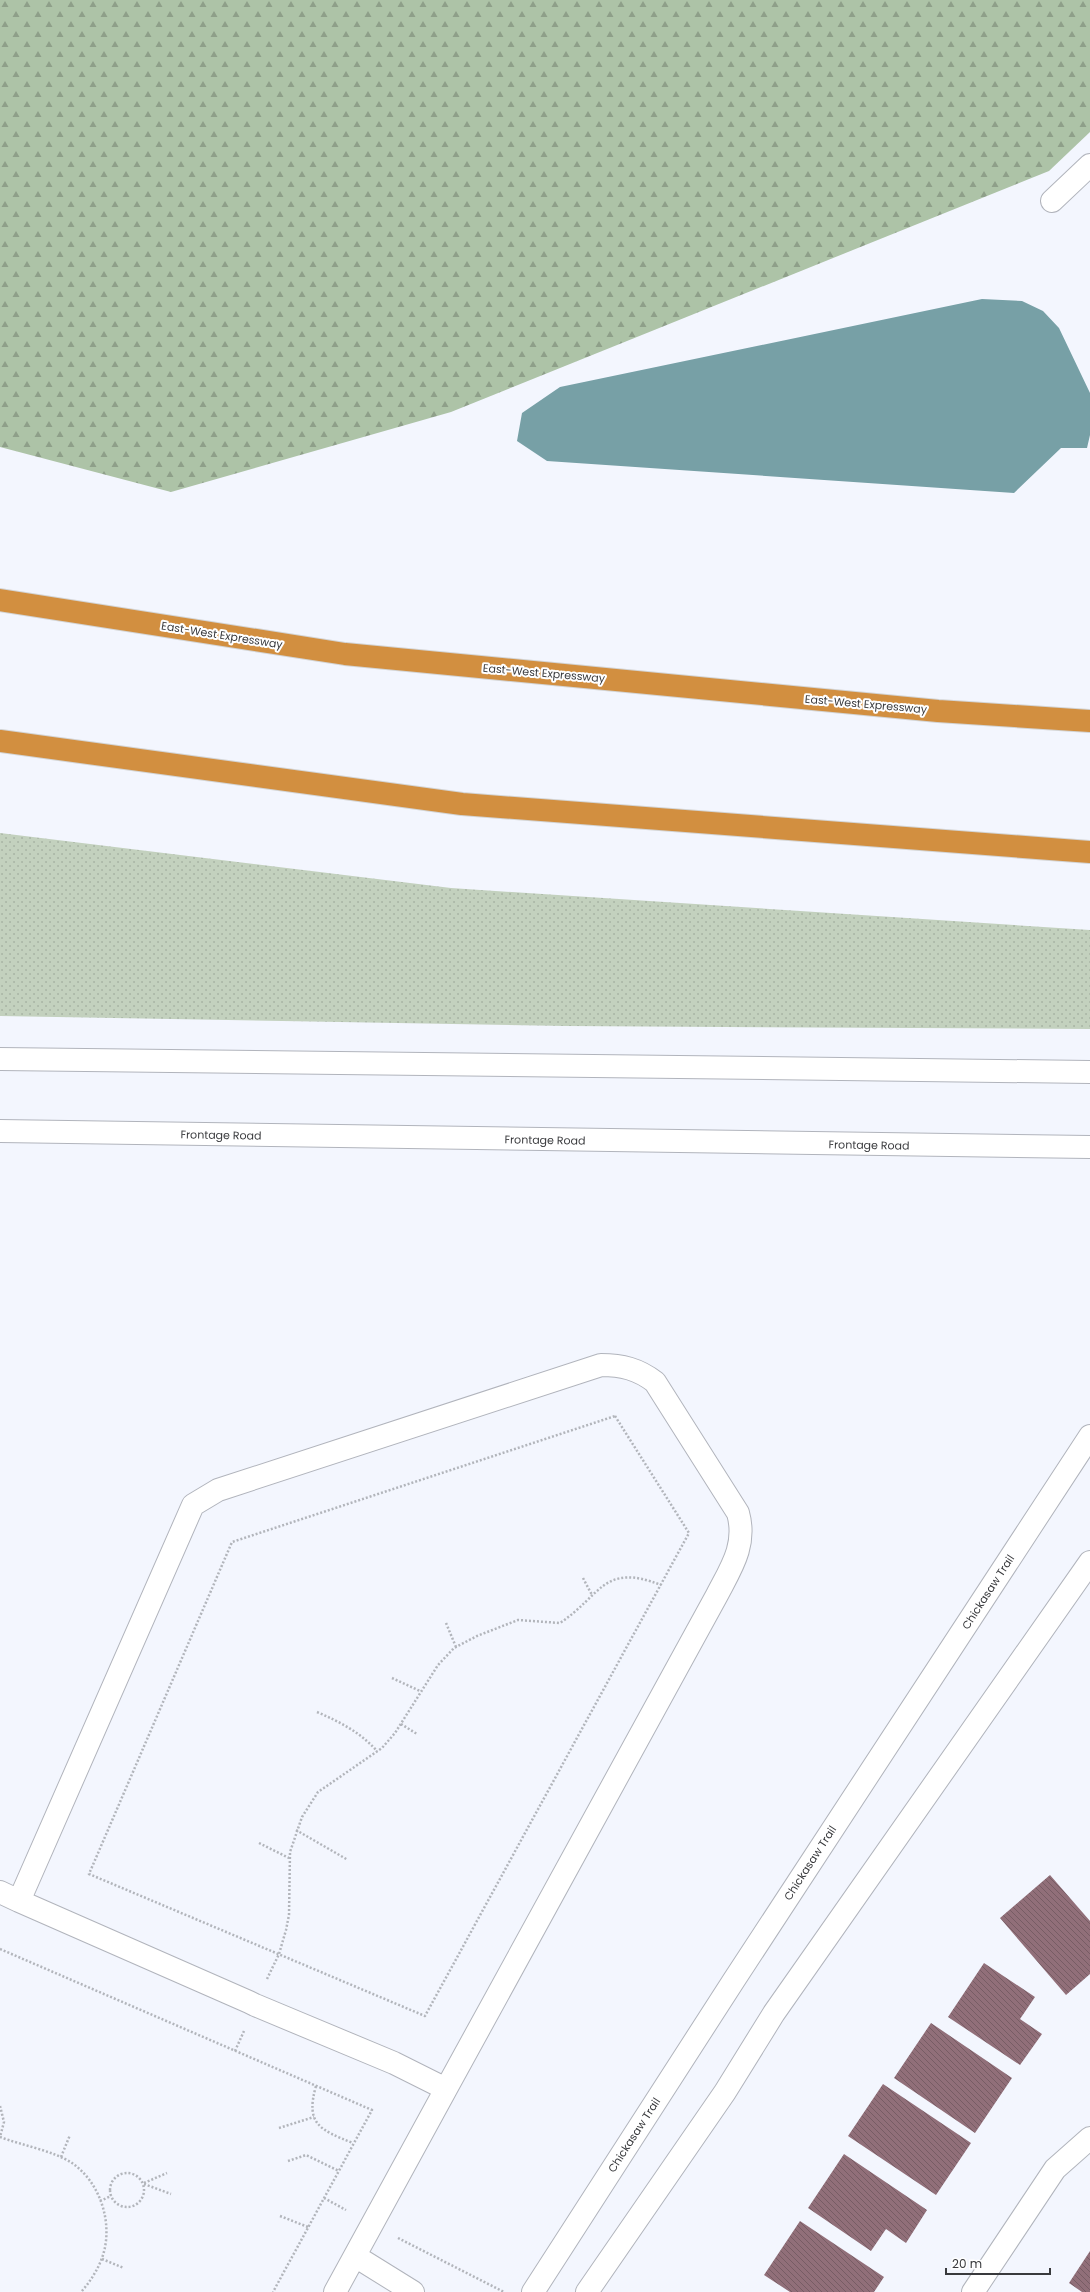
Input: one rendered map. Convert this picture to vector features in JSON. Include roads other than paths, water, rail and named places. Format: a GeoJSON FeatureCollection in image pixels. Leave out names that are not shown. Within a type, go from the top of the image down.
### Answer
{"type":"FeatureCollection","features":[{"type":"Feature","properties":{"kind":"highway","name":"East-West Expressway"},"geometry":{"type":"LineString","coordinates":[[0,600],[346,654],[930,710],[1090,721]]}},
{"type":"Feature","properties":{"kind":"highway"},"geometry":{"type":"LineString","coordinates":[[0,741],[462,804],[1090,852]]}},
{"type":"Feature","properties":{"kind":"street"},"geometry":{"type":"LineString","coordinates":[[1052,201],[1090,165]]}},
{"type":"Feature","properties":{"kind":"street"},"geometry":{"type":"LineString","coordinates":[[0,1059],[1090,1072]]}},
{"type":"Feature","properties":{"kind":"street","name":"Frontage Road"},"geometry":{"type":"LineString","coordinates":[[0,1131],[1067,1148],[1090,1147]]}},
{"type":"Feature","properties":{"kind":"street"},"geometry":{"type":"LineString","coordinates":[[1067,1148],[1090,1157]]}},
{"type":"Feature","properties":{"kind":"street"},"geometry":{"type":"LineString","coordinates":[[336,2292],[717,1595],[734,1562],[742,1538],[742,1526],[738,1513],[655,1382],[642,1373],[620,1365],[601,1365],[576,1372],[218,1490],[204,1497],[193,1505],[10,1897],[255,2005],[394,2063],[446,2089]]}},
{"type":"Feature","properties":{"kind":"street","name":"Chickasaw Trail"},"geometry":{"type":"LineString","coordinates":[[533,2292],[729,1987],[1090,1436]]}},
{"type":"Feature","properties":{"kind":"street"},"geometry":{"type":"LineString","coordinates":[[587,2292],[724,2092],[774,2013],[1090,1562]]}},
{"type":"Feature","properties":{"kind":"street"},"geometry":{"type":"LineString","coordinates":[[973,2292],[1055,2169],[1090,2138]]}},
{"type":"Feature","properties":{"kind":"street"},"geometry":{"type":"LineString","coordinates":[[355,2256],[412,2292]]}},
{"type":"Feature","properties":{"kind":"water"},"geometry":{"type":"Polygon","coordinates":[[[982,299],[1022,301],[1043,311],[1059,328],[1090,393],[1090,435],[1087,448],[1061,448],[1014,493],[547,461],[517,441],[522,413],[560,387],[982,299]]]}}]}
